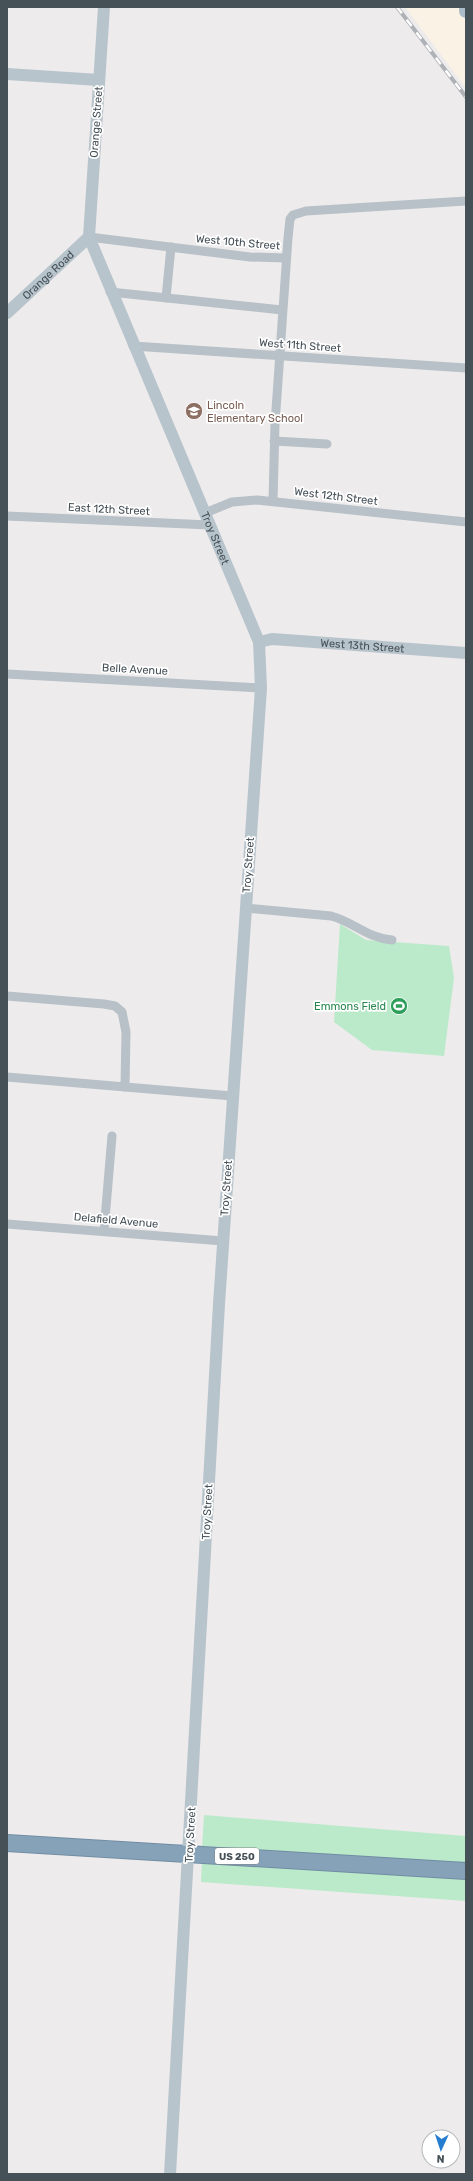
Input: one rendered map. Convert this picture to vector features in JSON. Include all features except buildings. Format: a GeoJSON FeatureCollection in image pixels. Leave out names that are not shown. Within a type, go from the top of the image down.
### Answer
{"type":"FeatureCollection","features":[{"type":"Feature","properties":{"kind":"highway","name":"US 250"},"geometry":{"type":"LineString","coordinates":[[7,1843],[466,1871]]}},
{"type":"Feature","properties":{"kind":"main road","name":"Orange Street"},"geometry":{"type":"LineString","coordinates":[[89,237],[104,7]]}},
{"type":"Feature","properties":{"kind":"main road"},"geometry":{"type":"LineString","coordinates":[[7,74],[99,80]]}},
{"type":"Feature","properties":{"kind":"main road","name":"Troy Street"},"geometry":{"type":"LineString","coordinates":[[89,237],[110,292],[259,642],[261,688],[223,1241],[170,2174]]}},
{"type":"Feature","properties":{"kind":"main road","name":"Orange Road"},"geometry":{"type":"LineString","coordinates":[[7,312],[89,237]]}},
{"type":"Feature","properties":{"kind":"main road","name":"West 13th Street"},"geometry":{"type":"LineString","coordinates":[[259,642],[272,640],[466,653]]}},
{"type":"Feature","properties":{"kind":"street","name":"West 10th Street"},"geometry":{"type":"LineString","coordinates":[[89,237],[250,257],[286,258],[290,219],[297,213],[466,201]]}},
{"type":"Feature","properties":{"kind":"street"},"geometry":{"type":"LineString","coordinates":[[166,298],[171,247]]}},
{"type":"Feature","properties":{"kind":"street"},"geometry":{"type":"LineString","coordinates":[[273,500],[274,441],[286,258]]}},
{"type":"Feature","properties":{"kind":"street"},"geometry":{"type":"LineString","coordinates":[[110,292],[282,310]]}},
{"type":"Feature","properties":{"kind":"street","name":"West 11th Street"},"geometry":{"type":"LineString","coordinates":[[133,346],[466,368]]}},
{"type":"Feature","properties":{"kind":"street"},"geometry":{"type":"LineString","coordinates":[[274,441],[327,444]]}},
{"type":"Feature","properties":{"kind":"street","name":"West 12th Street"},"geometry":{"type":"LineString","coordinates":[[205,513],[242,500],[273,500],[433,520],[466,522]]}},
{"type":"Feature","properties":{"kind":"street","name":"East 12th Street"},"geometry":{"type":"LineString","coordinates":[[7,516],[210,526]]}},
{"type":"Feature","properties":{"kind":"street","name":"Belle Avenue"},"geometry":{"type":"LineString","coordinates":[[7,674],[261,688]]}},
{"type":"Feature","properties":{"kind":"street"},"geometry":{"type":"LineString","coordinates":[[245,908],[331,916],[344,920],[374,937],[392,940]]}},
{"type":"Feature","properties":{"kind":"street"},"geometry":{"type":"LineString","coordinates":[[7,996],[104,1004],[122,1012],[126,1032],[125,1087]]}},
{"type":"Feature","properties":{"kind":"street"},"geometry":{"type":"LineString","coordinates":[[7,1077],[232,1096]]}},
{"type":"Feature","properties":{"kind":"street"},"geometry":{"type":"LineString","coordinates":[[104,1231],[112,1136]]}},
{"type":"Feature","properties":{"kind":"street","name":"Delafield Avenue"},"geometry":{"type":"LineString","coordinates":[[7,1224],[223,1241]]}},
{"type":"Feature","properties":{"kind":"shaded area"},"geometry":{"type":"Polygon","coordinates":[[[405,7],[466,7],[466,88],[405,7]]]}},
{"type":"Feature","properties":{"kind":"green space","name":"Emmons Field"},"geometry":{"type":"Polygon","coordinates":[[[340,924],[366,940],[449,946],[454,978],[444,1056],[372,1050],[334,1022],[340,924]]]}},
{"type":"Feature","properties":{"kind":"green space"},"geometry":{"type":"Polygon","coordinates":[[[204,1815],[466,1836],[466,1863],[202,1848],[204,1815]]]}},
{"type":"Feature","properties":{"kind":"green space"},"geometry":{"type":"Polygon","coordinates":[[[202,1861],[466,1878],[466,1901],[201,1882],[202,1861]]]}},
{"type":"Feature","properties":{"kind":"railway"},"geometry":{"type":"LineString","coordinates":[[397,7],[466,97]]}},
{"type":"Feature","properties":{"kind":"place","name":"Lincoln Elementary School"},"geometry":{"type":"Point","coordinates":[194,411]}},
{"type":"Feature","properties":{"kind":"place","name":"Emmons Field"},"geometry":{"type":"Point","coordinates":[399,1006]}}]}
